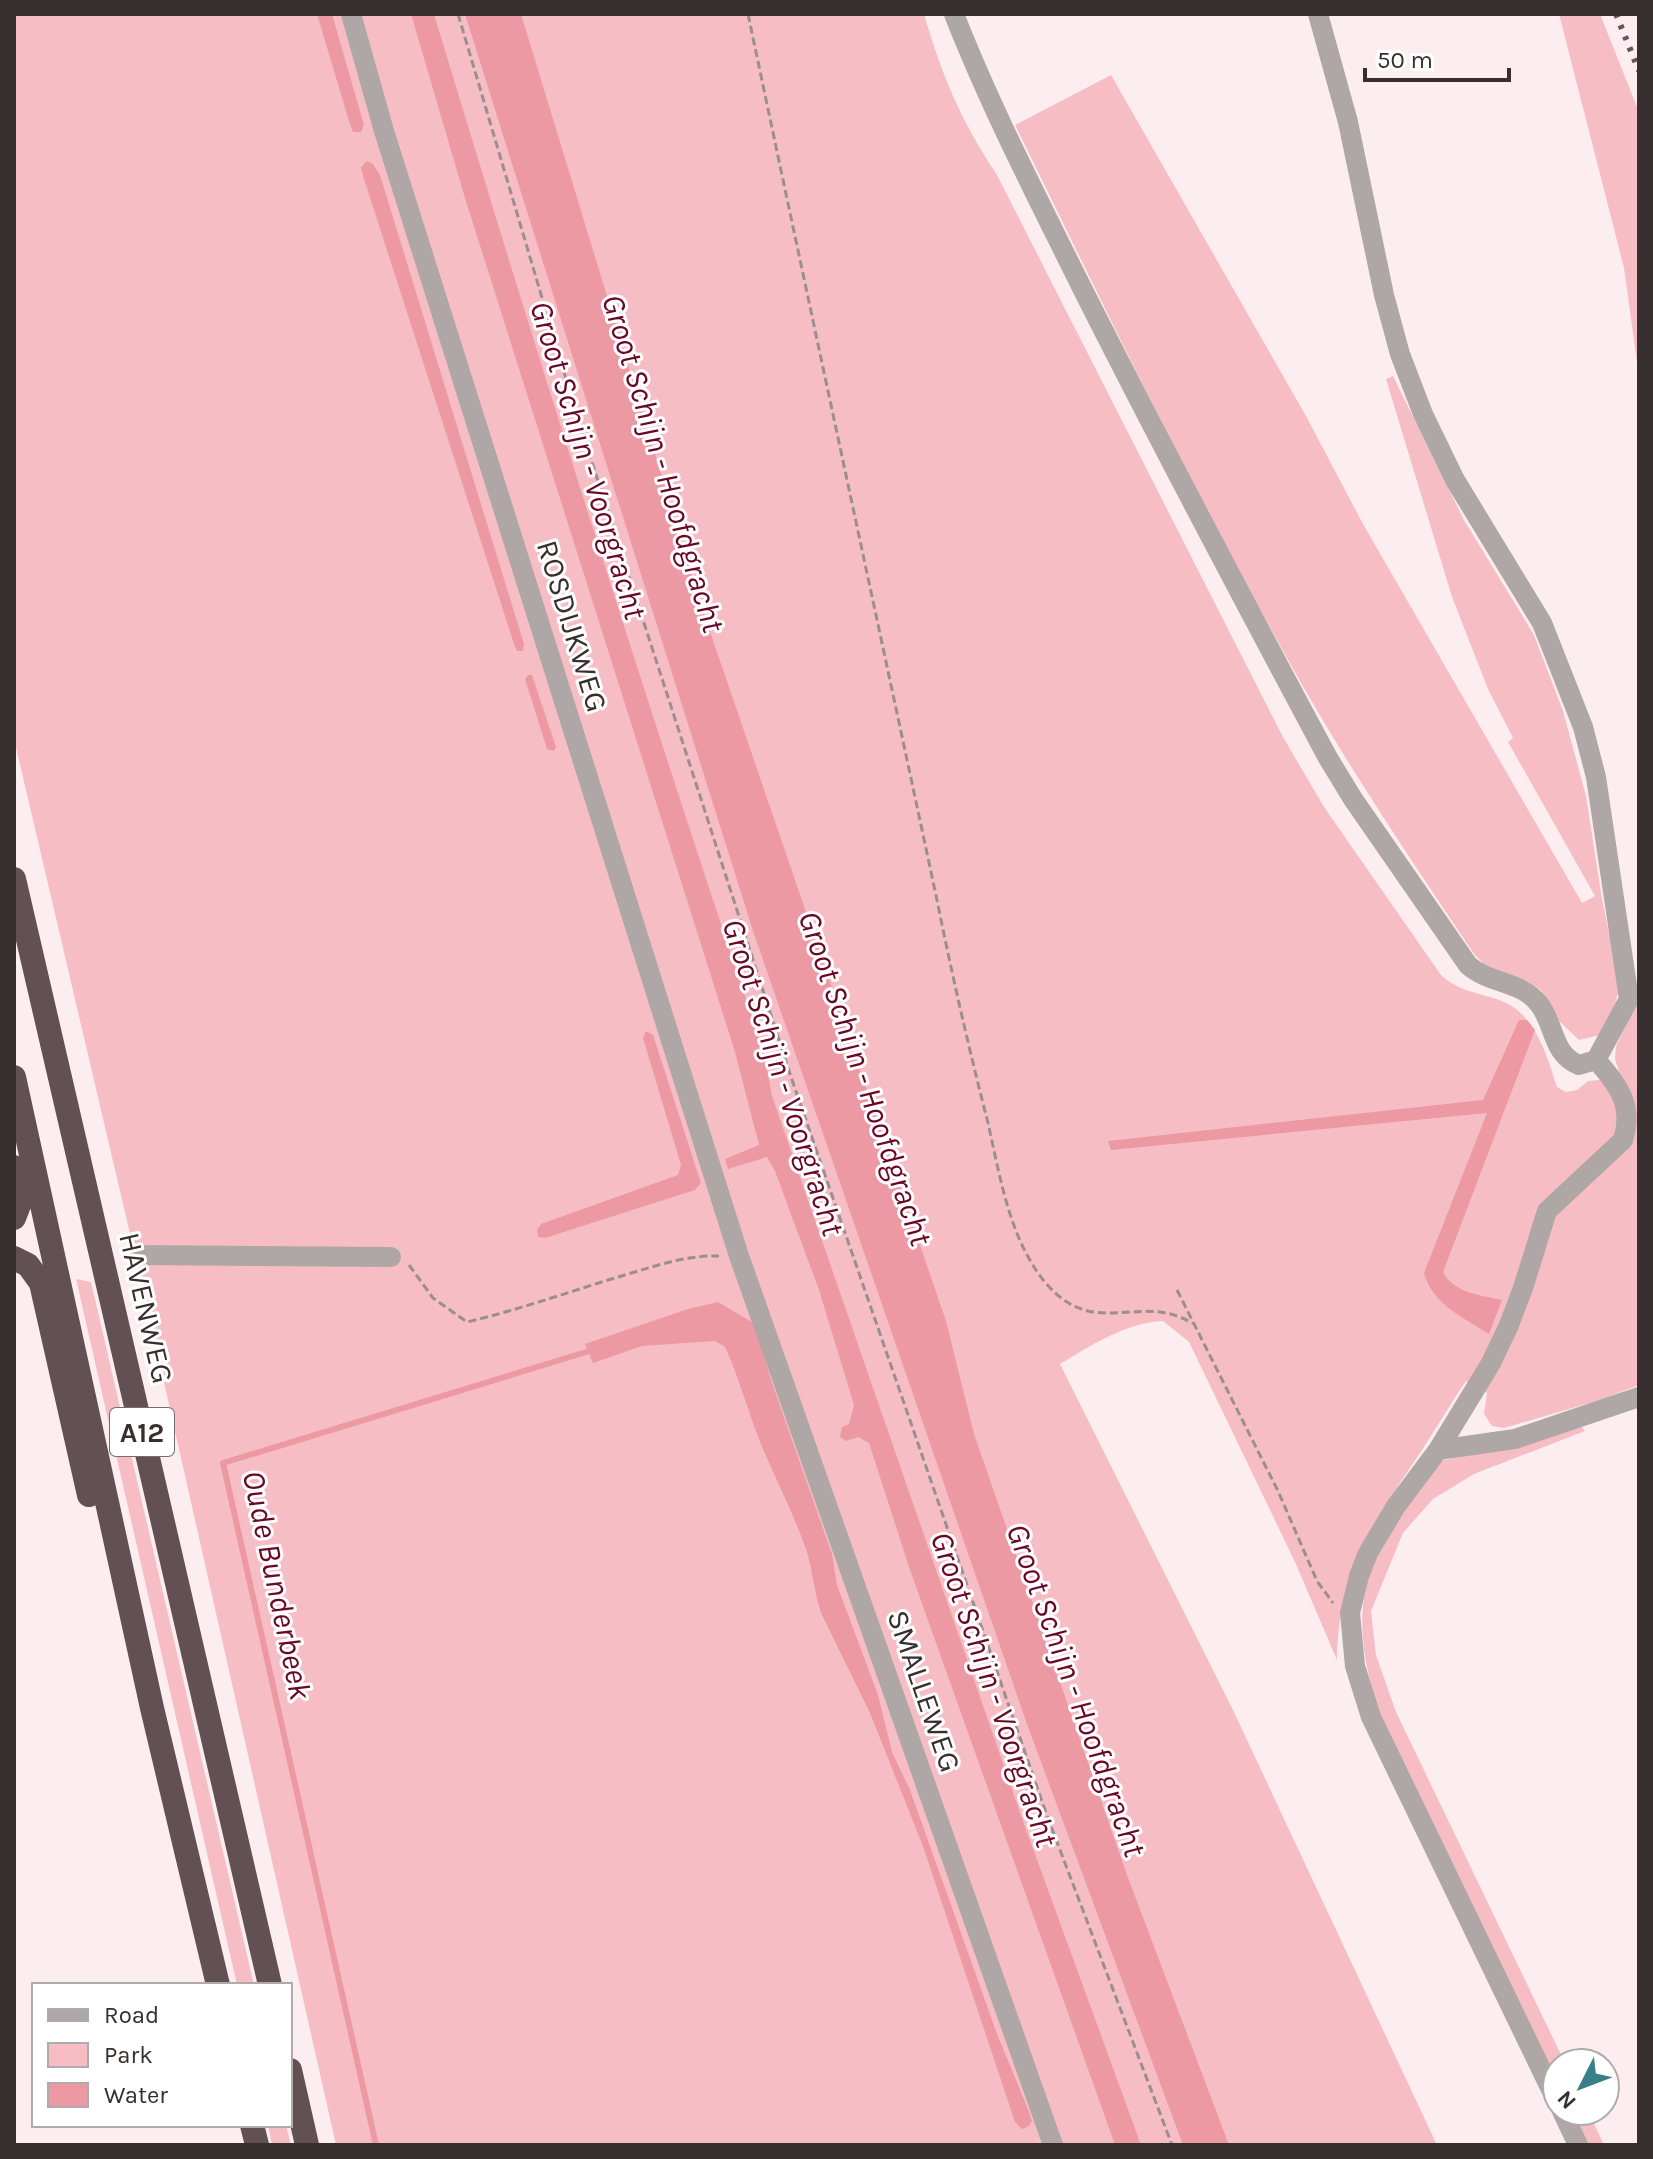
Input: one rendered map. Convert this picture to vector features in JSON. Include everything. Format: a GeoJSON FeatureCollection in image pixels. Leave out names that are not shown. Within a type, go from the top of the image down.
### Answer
{"type":"FeatureCollection","features":[{"type":"Feature","properties":{"kind":"highway","name":"HAVENWEG"},"geometry":{"type":"LineString","coordinates":[[14,879],[270,1983]]}},
{"type":"Feature","properties":{"kind":"highway","name":"A12"},"geometry":{"type":"LineString","coordinates":[[14,1077],[152,1708],[218,1983]]}},
{"type":"Feature","properties":{"kind":"highway"},"geometry":{"type":"LineString","coordinates":[[14,1167],[21,1200],[14,1218]]}},
{"type":"Feature","properties":{"kind":"highway"},"geometry":{"type":"LineString","coordinates":[[14,1258],[28,1265],[41,1283],[97,1531],[152,1708]]}},
{"type":"Feature","properties":{"kind":"highway"},"geometry":{"type":"LineString","coordinates":[[292,2079],[307,2145]]}},
{"type":"Feature","properties":{"kind":"street","name":"ROSDIJKWEG"},"geometry":{"type":"LineString","coordinates":[[351,14],[384,131],[739,1256]]}},
{"type":"Feature","properties":{"kind":"street"},"geometry":{"type":"LineString","coordinates":[[954,14],[973,63],[1018,159],[1133,389],[1340,779],[1468,965],[1490,980],[1531,995],[1540,1005],[1561,1052],[1569,1061],[1579,1065],[1596,1060],[1629,999],[1596,777],[1583,727],[1542,623],[1455,480],[1423,414],[1400,354],[1384,295],[1348,122],[1318,14]]}},
{"type":"Feature","properties":{"kind":"street"},"geometry":{"type":"LineString","coordinates":[[1541,2069],[1371,1717],[1355,1666],[1350,1613],[1368,1553],[1396,1506],[1438,1450],[1491,1363],[1509,1325],[1547,1211],[1623,1140],[1628,1127],[1625,1100],[1615,1081],[1596,1060]]}},
{"type":"Feature","properties":{"kind":"street"},"geometry":{"type":"LineString","coordinates":[[139,1255],[391,1257]]}},
{"type":"Feature","properties":{"kind":"street","name":"SMALLEWEG"},"geometry":{"type":"LineString","coordinates":[[739,1256],[1053,2145]]}},
{"type":"Feature","properties":{"kind":"street"},"geometry":{"type":"LineString","coordinates":[[1438,1450],[1515,1439],[1639,1397]]}},
{"type":"Feature","properties":{"kind":"path"},"geometry":{"type":"LineString","coordinates":[[458,14],[577,416],[790,1074],[1046,1813],[1172,2145]]}},
{"type":"Feature","properties":{"kind":"path"},"geometry":{"type":"LineString","coordinates":[[748,14],[960,1008],[1007,1202],[1034,1267],[1066,1302],[1086,1312],[1114,1315],[1150,1310],[1174,1314],[1192,1323]]}},
{"type":"Feature","properties":{"kind":"path"},"geometry":{"type":"LineString","coordinates":[[391,1257],[404,1258],[433,1298],[467,1322],[517,1310],[692,1255],[739,1256]]}},
{"type":"Feature","properties":{"kind":"path"},"geometry":{"type":"LineString","coordinates":[[1177,1290],[1278,1491],[1317,1581],[1334,1604],[1350,1613]]}},
{"type":"Feature","properties":{"kind":"green space"},"geometry":{"type":"Polygon","coordinates":[[[14,14],[924,14],[938,58],[963,117],[997,175],[1283,737],[1324,807],[1441,975],[1455,985],[1499,1000],[1521,1014],[1537,1036],[1557,1087],[1566,1092],[1577,1090],[1588,1081],[1621,1078],[1615,1059],[1616,1046],[1639,987],[1639,1385],[1600,1400],[1504,1428],[1492,1426],[1484,1414],[1487,1393],[1466,1381],[1387,1503],[1361,1550],[1344,1601],[1337,1660],[1295,1562],[1189,1342],[1163,1321],[1149,1323],[1109,1336],[1060,1364],[1233,1710],[1437,2145],[336,2145],[142,1285],[14,739],[14,14]]]}},
{"type":"Feature","properties":{"kind":"green space"},"geometry":{"type":"Polygon","coordinates":[[[1559,14],[1600,14],[1639,112],[1639,377],[1624,268],[1559,14]]]}},
{"type":"Feature","properties":{"kind":"green space"},"geometry":{"type":"Polygon","coordinates":[[[1111,75],[1306,416],[1363,524],[1582,903],[1595,896],[1508,742],[1513,738],[1488,689],[1452,597],[1386,379],[1393,376],[1464,520],[1534,635],[1563,711],[1586,796],[1620,986],[1611,1018],[1600,1035],[1579,1040],[1558,1020],[1541,990],[1527,981],[1488,968],[1474,954],[1331,734],[1181,460],[1015,125],[1111,75]]]}},
{"type":"Feature","properties":{"kind":"green space"},"geometry":{"type":"Polygon","coordinates":[[[76,1279],[91,1282],[254,1983],[237,1983],[76,1279]]]}},
{"type":"Feature","properties":{"kind":"green space"},"geometry":{"type":"Polygon","coordinates":[[[1580,1425],[1585,1431],[1474,1474],[1433,1499],[1403,1533],[1371,1611],[1376,1655],[1396,1712],[1557,2047],[1541,2047],[1541,2051],[1384,1725],[1366,1662],[1362,1620],[1368,1578],[1376,1557],[1435,1462],[1530,1442],[1580,1425]]]}},
{"type":"Feature","properties":{"kind":"green space"},"geometry":{"type":"Polygon","coordinates":[[[268,2127],[286,2127],[291,2145],[272,2145],[268,2127]]]}},
{"type":"Feature","properties":{"kind":"green space"},"geometry":{"type":"Polygon","coordinates":[[[1578,2127],[1596,2127],[1604,2145],[1586,2145],[1578,2127]]]}},
{"type":"Feature","properties":{"kind":"water"},"geometry":{"type":"Polygon","coordinates":[[[317,14],[332,14],[364,125],[361,132],[353,132],[317,14]]]}},
{"type":"Feature","properties":{"kind":"water"},"geometry":{"type":"Polygon","coordinates":[[[411,14],[434,14],[595,535],[764,1053],[772,1096],[1024,1824],[1141,2145],[1115,2145],[909,1567],[869,1443],[858,1437],[846,1441],[840,1437],[842,1427],[849,1424],[854,1405],[819,1290],[775,1171],[767,1157],[728,1169],[725,1159],[759,1145],[735,1052],[465,198],[411,14]]]}},
{"type":"Feature","properties":{"kind":"water"},"geometry":{"type":"Polygon","coordinates":[[[465,14],[521,14],[704,614],[946,1321],[974,1434],[1127,1875],[1229,2145],[1183,2145],[1028,1727],[753,931],[465,14]]]}},
{"type":"Feature","properties":{"kind":"water"},"geometry":{"type":"Polygon","coordinates":[[[367,161],[380,175],[524,644],[523,651],[517,651],[514,644],[364,179],[361,167],[367,161]]]}},
{"type":"Feature","properties":{"kind":"water"},"geometry":{"type":"Polygon","coordinates":[[[532,675],[556,747],[554,751],[547,749],[525,679],[532,675]]]}},
{"type":"Feature","properties":{"kind":"water"},"geometry":{"type":"Polygon","coordinates":[[[1519,1020],[1527,1020],[1535,1030],[1443,1272],[1461,1289],[1502,1300],[1489,1334],[1441,1302],[1424,1273],[1487,1113],[1111,1150],[1108,1141],[1483,1100],[1519,1020]]]}},
{"type":"Feature","properties":{"kind":"water"},"geometry":{"type":"Polygon","coordinates":[[[646,1031],[653,1035],[701,1183],[695,1190],[545,1238],[538,1237],[537,1230],[541,1224],[678,1175],[681,1165],[643,1038],[646,1031]]]}},
{"type":"Feature","properties":{"kind":"water"},"geometry":{"type":"Polygon","coordinates":[[[718,1302],[755,1324],[771,1380],[832,1554],[837,1585],[878,1695],[892,1752],[910,1790],[997,2034],[1032,2121],[1022,2129],[1015,2122],[924,1849],[870,1713],[822,1615],[806,1549],[757,1434],[725,1347],[715,1341],[642,1346],[593,1363],[585,1344],[718,1302]]]}},
{"type":"Feature","properties":{"kind":"waterway","name":"Oude Bunderbeek"},"geometry":{"type":"LineString","coordinates":[[376,2145],[223,1463],[596,1349]]}},
{"type":"Feature","properties":{"kind":"railway"},"geometry":{"type":"LineString","coordinates":[[1616,14],[1639,71]]}},
{"type":"Feature","properties":{"kind":"water label","name":"Groot Schijn - Voorgracht"},"geometry":{"type":"Point","coordinates":[588,460]}},
{"type":"Feature","properties":{"kind":"water label","name":"Groot Schijn - Hoofdgracht"},"geometry":{"type":"Point","coordinates":[663,463]}},
{"type":"Feature","properties":{"kind":"water label","name":"Groot Schijn - Voorgracht"},"geometry":{"type":"Point","coordinates":[783,1077]}},
{"type":"Feature","properties":{"kind":"water label","name":"Groot Schijn - Hoofdgracht"},"geometry":{"type":"Point","coordinates":[865,1078]}},
{"type":"Feature","properties":{"kind":"water label","name":"Groot Schijn - Voorgracht"},"geometry":{"type":"Point","coordinates":[994,1689]}},
{"type":"Feature","properties":{"kind":"water label","name":"Groot Schijn - Hoofdgracht"},"geometry":{"type":"Point","coordinates":[1076,1690]}}]}
